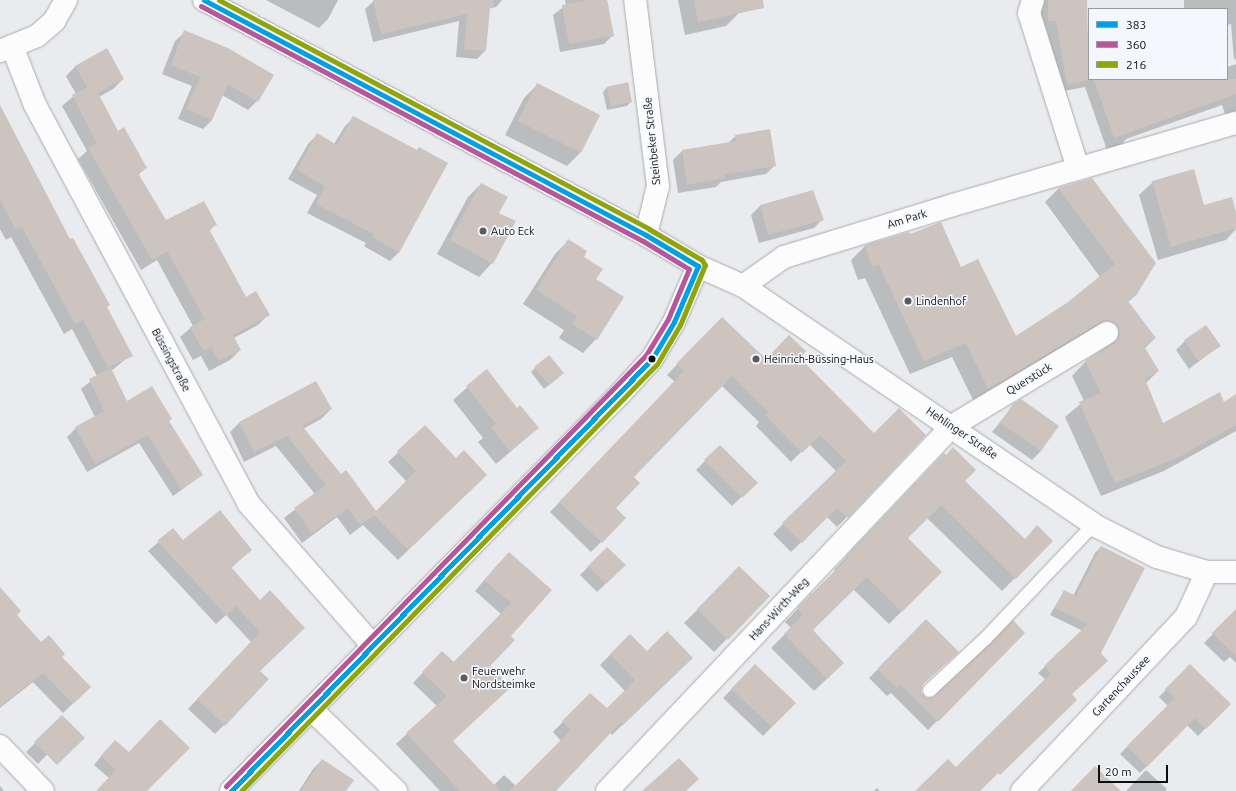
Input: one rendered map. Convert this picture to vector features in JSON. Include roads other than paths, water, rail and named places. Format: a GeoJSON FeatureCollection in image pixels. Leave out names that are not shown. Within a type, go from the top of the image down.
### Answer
{"type":"FeatureCollection","features":[{"type":"Feature","properties":{"kind":"street"},"geometry":{"type":"LineString","coordinates":[[6,48],[37,36],[54,21],[66,0]]}},
{"type":"Feature","properties":{"kind":"street"},"geometry":{"type":"LineString","coordinates":[[204,0],[646,235],[698,266],[674,322],[652,359],[312,710],[231,791]]}},
{"type":"Feature","properties":{"kind":"street","name":"Steinbeker Straße"},"geometry":{"type":"LineString","coordinates":[[635,0],[658,186],[646,235]]}},
{"type":"Feature","properties":{"kind":"street"},"geometry":{"type":"LineString","coordinates":[[1033,0],[1029,13],[1078,168]]}},
{"type":"Feature","properties":{"kind":"street","name":"Büssingstraße"},"geometry":{"type":"LineString","coordinates":[[6,48],[248,503],[373,646]]}},
{"type":"Feature","properties":{"kind":"street","name":"Am Park"},"geometry":{"type":"LineString","coordinates":[[743,286],[784,257],[1078,168],[1236,123]]}},
{"type":"Feature","properties":{"kind":"street","name":"Hehlinger Straße"},"geometry":{"type":"LineString","coordinates":[[698,266],[743,286],[952,426],[1093,524],[1157,557],[1207,572],[1236,572]]}},
{"type":"Feature","properties":{"kind":"street","name":"Querstück"},"geometry":{"type":"LineString","coordinates":[[952,426],[1107,332]]}},
{"type":"Feature","properties":{"kind":"street","name":"Hans-Wirth-Weg"},"geometry":{"type":"LineString","coordinates":[[607,791],[952,426]]}},
{"type":"Feature","properties":{"kind":"street","name":"Gartenchaussee"},"geometry":{"type":"LineString","coordinates":[[1022,791],[1186,617],[1207,572]]}},
{"type":"Feature","properties":{"kind":"street"},"geometry":{"type":"LineString","coordinates":[[312,710],[382,786]]}},
{"type":"Feature","properties":{"kind":"street"},"geometry":{"type":"LineString","coordinates":[[0,746],[43,791]]}},
{"type":"Feature","properties":{"kind":"lane"},"geometry":{"type":"LineString","coordinates":[[929,690],[986,638],[1093,524]]}},
{"type":"Feature","properties":{"kind":"place","name":"Auto Eck"},"geometry":{"type":"Point","coordinates":[483,231]}},
{"type":"Feature","properties":{"kind":"place","name":"Lindenhof"},"geometry":{"type":"Point","coordinates":[908,301]}},
{"type":"Feature","properties":{"kind":"place","name":"Heinrich-Büssing-Haus"},"geometry":{"type":"Point","coordinates":[756,359]}},
{"type":"Feature","properties":{"kind":"place","name":"Feuerwehr Nordsteimke"},"geometry":{"type":"Point","coordinates":[464,678]}}]}
